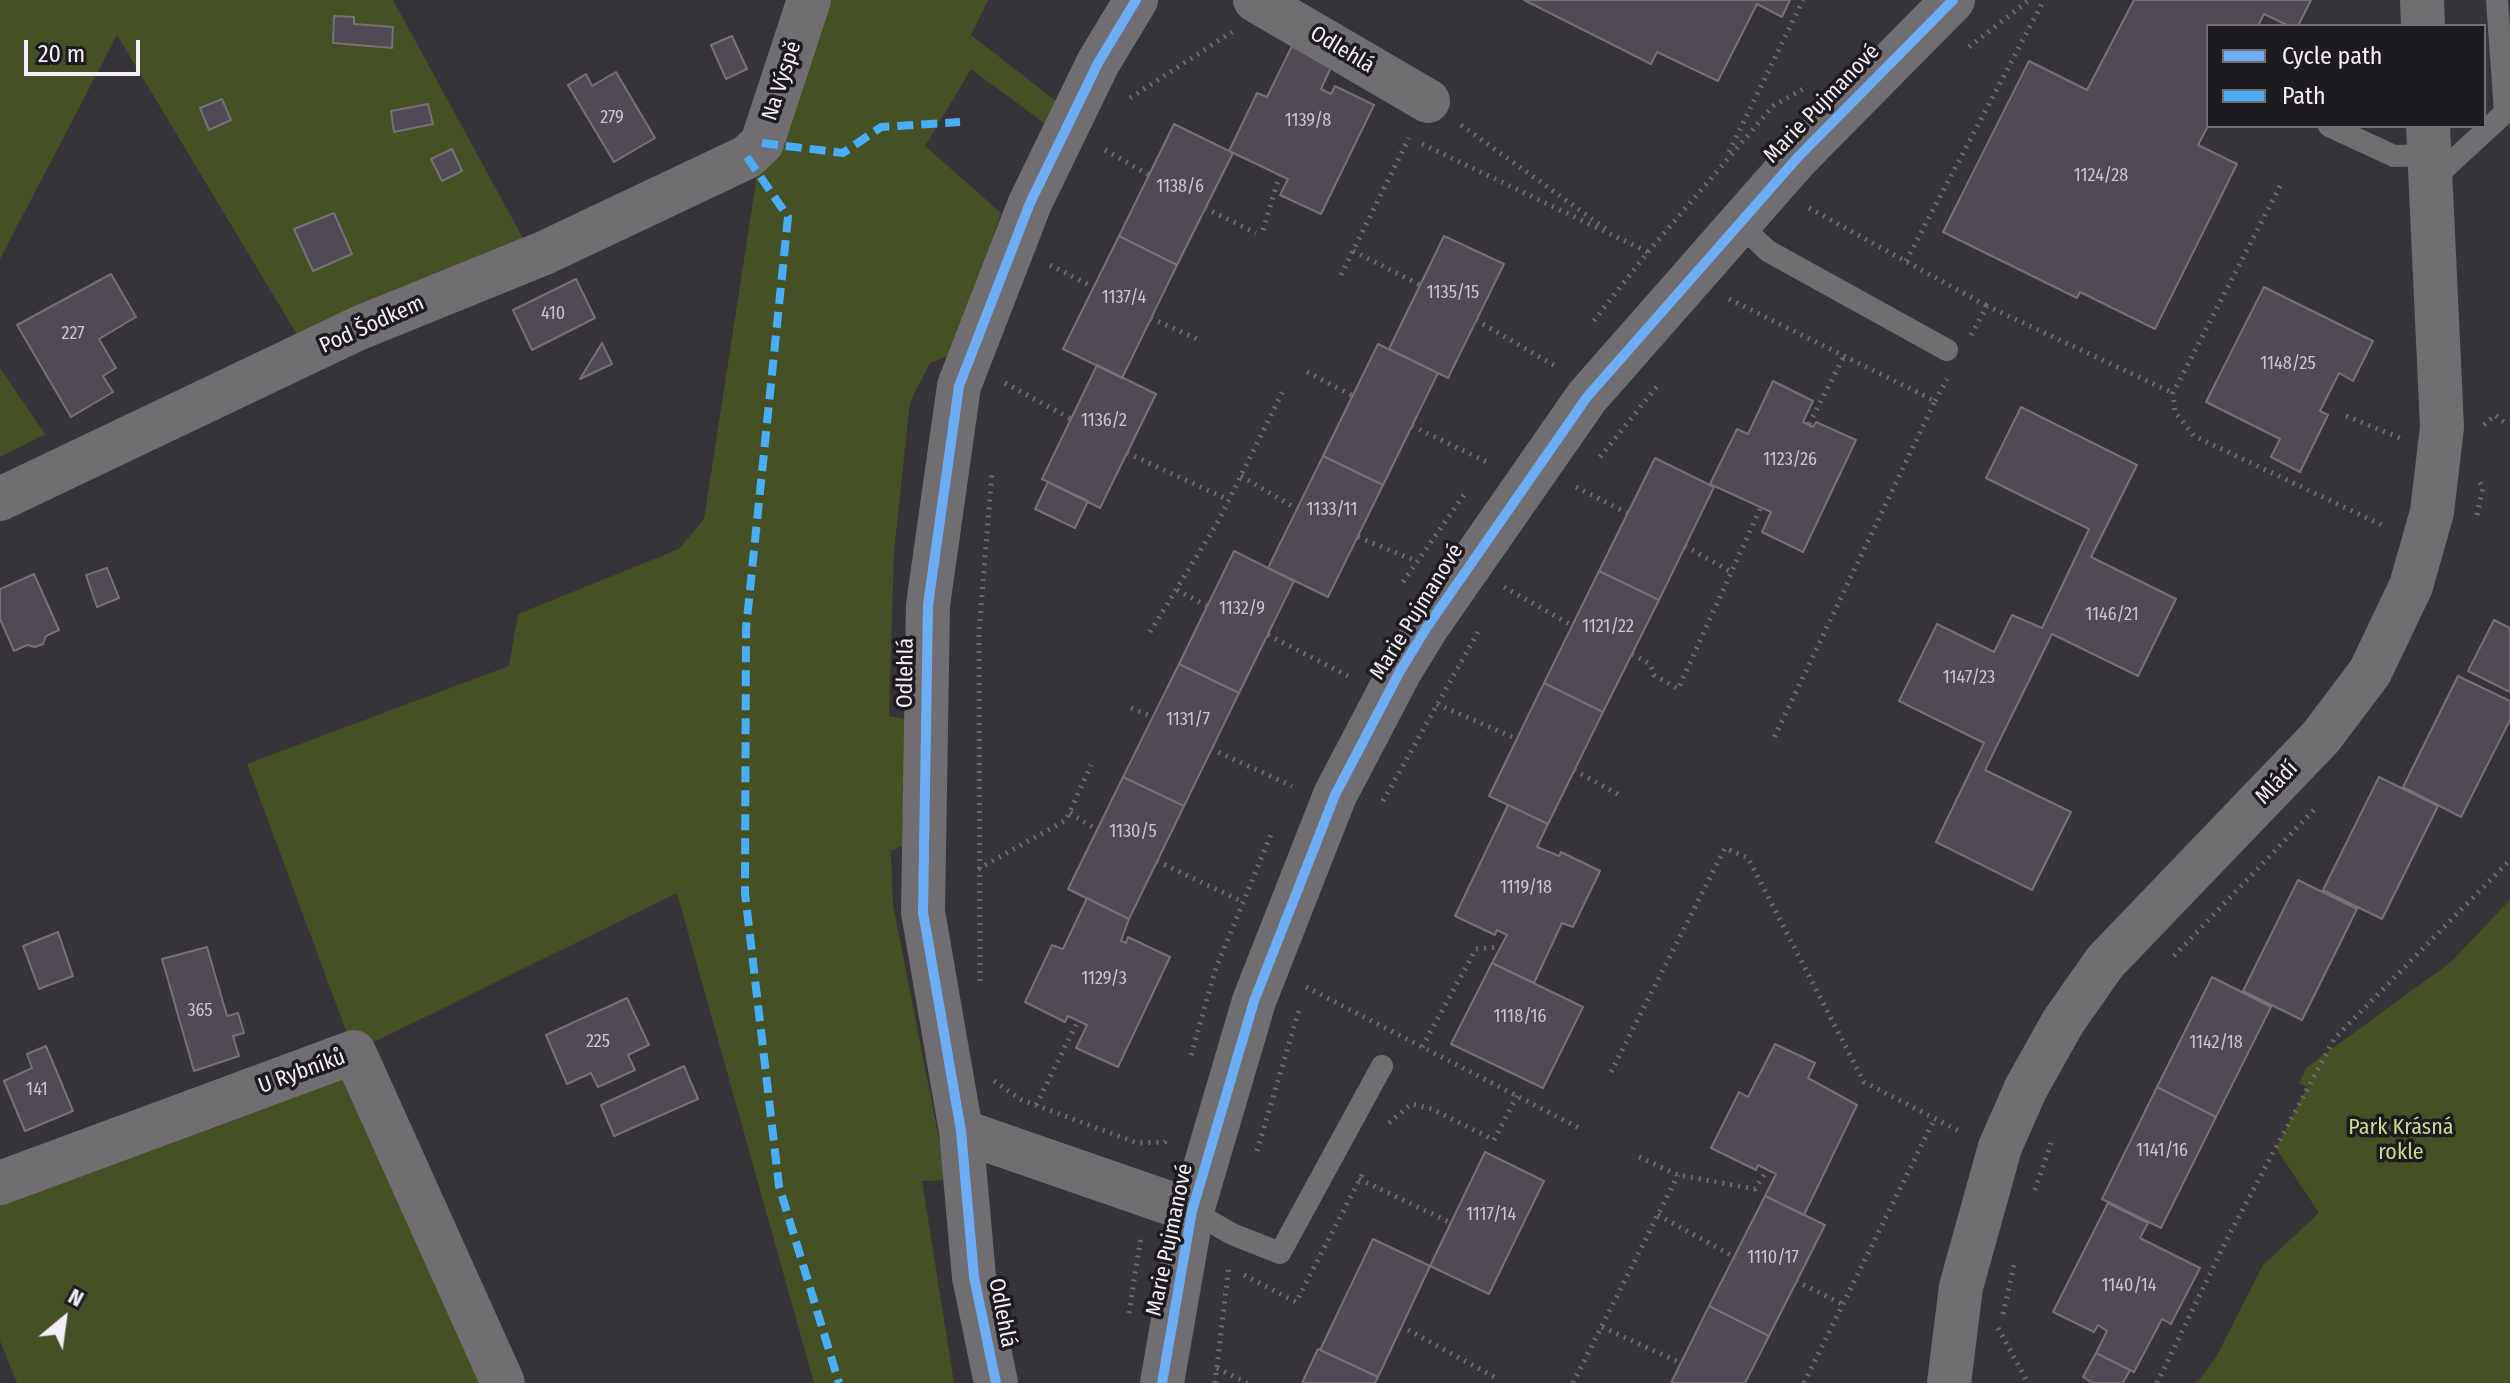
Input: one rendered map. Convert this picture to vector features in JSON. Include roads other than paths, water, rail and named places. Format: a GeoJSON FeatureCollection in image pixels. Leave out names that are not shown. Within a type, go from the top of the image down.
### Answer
{"type":"FeatureCollection","features":[{"type":"Feature","properties":{"kind":"street","name":"Na Výspě"},"geometry":{"type":"LineString","coordinates":[[747,157],[762,143],[809,0]]}},
{"type":"Feature","properties":{"kind":"street","name":"Odlehlá"},"geometry":{"type":"LineString","coordinates":[[996,1383],[974,1277],[961,1131],[923,912],[928,605],[959,386],[1030,203],[1098,63],[1136,0]]}},
{"type":"Feature","properties":{"kind":"street","name":"Marie Pujmanové"},"geometry":{"type":"LineString","coordinates":[[1162,1383],[1192,1211],[1260,986],[1335,795],[1400,671],[1427,627],[1587,397],[1754,237],[1775,183],[1953,0]]}},
{"type":"Feature","properties":{"kind":"street"},"geometry":{"type":"LineString","coordinates":[[2422,0],[2423,24]]}},
{"type":"Feature","properties":{"kind":"street","name":"Odlehlá"},"geometry":{"type":"LineString","coordinates":[[1262,4],[1419,120]]}},
{"type":"Feature","properties":{"kind":"street","name":"Mládí"},"geometry":{"type":"LineString","coordinates":[[1949,1383],[1961,1287],[2000,1147],[2026,1088],[2063,1022],[2105,962],[2321,737],[2370,672],[2411,586],[2432,512],[2462,450],[2442,427],[2429,154]]}},
{"type":"Feature","properties":{"kind":"street","name":"Pod Šodkem"},"geometry":{"type":"LineString","coordinates":[[0,499],[359,328],[544,253],[747,157]]}},
{"type":"Feature","properties":{"kind":"street","name":"U Rybníků"},"geometry":{"type":"LineString","coordinates":[[0,1183],[354,1052],[503,1383]]}},
{"type":"Feature","properties":{"kind":"street"},"geometry":{"type":"LineString","coordinates":[[961,1131],[1192,1211]]}},
{"type":"Feature","properties":{"kind":"lane"},"geometry":{"type":"LineString","coordinates":[[2486,123],[2508,111],[2497,0]]}},
{"type":"Feature","properties":{"kind":"lane"},"geometry":{"type":"LineString","coordinates":[[2333,128],[2394,156],[2429,154],[2477,128]]}},
{"type":"Feature","properties":{"kind":"lane"},"geometry":{"type":"LineString","coordinates":[[1754,237],[1956,348]]}},
{"type":"Feature","properties":{"kind":"lane"},"geometry":{"type":"LineString","coordinates":[[1192,1211],[1232,1234],[1280,1253],[1382,1066]]}},
{"type":"Feature","properties":{"kind":"park label","name":"Park Krásná rokle"},"geometry":{"type":"Point","coordinates":[2401,1140]}}]}
